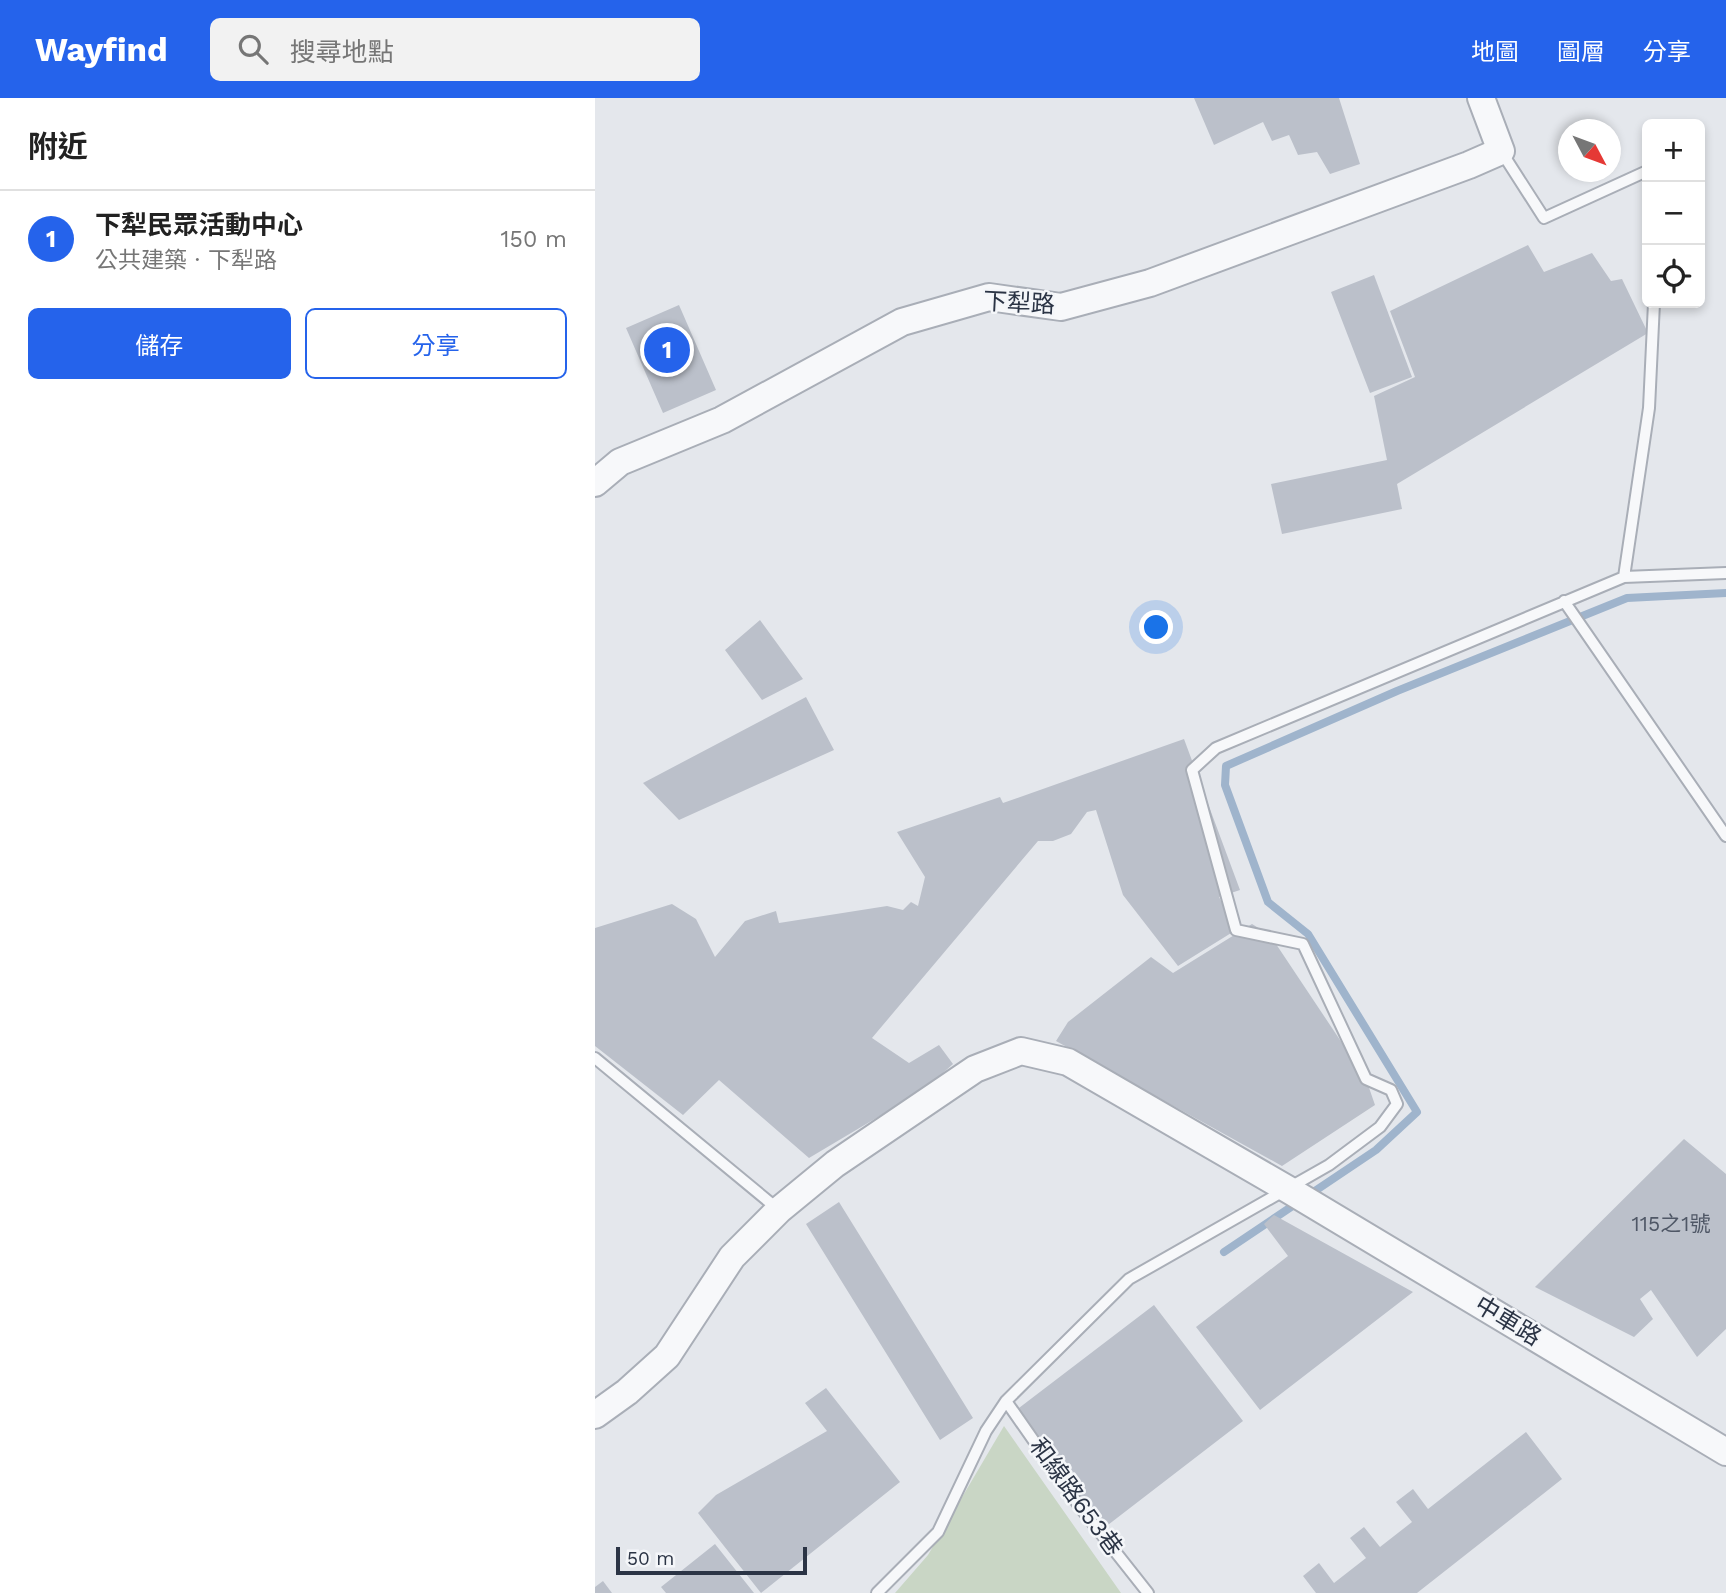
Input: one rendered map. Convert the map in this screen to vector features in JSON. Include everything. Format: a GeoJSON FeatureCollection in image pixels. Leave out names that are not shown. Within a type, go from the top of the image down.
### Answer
{"type":"FeatureCollection","features":[{"type":"Feature","properties":{"kind":"street"},"geometry":{"type":"LineString","coordinates":[[1481,98],[1501,151]]}},
{"type":"Feature","properties":{"kind":"street","name":"下犁路"},"geometry":{"type":"LineString","coordinates":[[595,483],[620,462],[722,420],[902,322],[989,297],[1061,307],[1150,283],[1501,151]]}},
{"type":"Feature","properties":{"kind":"street","name":"中車路"},"geometry":{"type":"LineString","coordinates":[[595,1415],[634,1386],[667,1356],[732,1256],[779,1210],[835,1164],[975,1069],[1021,1051],[1067,1062],[1289,1190],[1726,1452]]}},
{"type":"Feature","properties":{"kind":"lane"},"geometry":{"type":"LineString","coordinates":[[1501,151],[1544,218],[1642,173]]}},
{"type":"Feature","properties":{"kind":"lane"},"geometry":{"type":"LineString","coordinates":[[1624,577],[1649,408],[1654,308]]}},
{"type":"Feature","properties":{"kind":"lane"},"geometry":{"type":"LineString","coordinates":[[877,1593],[938,1532],[986,1431],[1006,1401],[1129,1279],[1289,1190],[1380,1127],[1397,1104],[1391,1090],[1367,1079],[1303,944],[1236,930],[1192,770],[1216,748],[1624,577],[1726,573]]}},
{"type":"Feature","properties":{"kind":"lane"},"geometry":{"type":"LineString","coordinates":[[1564,601],[1726,836]]}},
{"type":"Feature","properties":{"kind":"lane"},"geometry":{"type":"LineString","coordinates":[[595,1058],[779,1210]]}},
{"type":"Feature","properties":{"kind":"lane","name":"和線路653巷"},"geometry":{"type":"LineString","coordinates":[[1006,1401],[1080,1507],[1148,1593]]}},
{"type":"Feature","properties":{"kind":"green space"},"geometry":{"type":"Polygon","coordinates":[[[1004,1426],[1121,1593],[895,1593],[928,1555],[1004,1426]]]}},
{"type":"Feature","properties":{"kind":"building"},"geometry":{"type":"Polygon","coordinates":[[[1194,98],[1339,98],[1360,164],[1330,174],[1317,152],[1298,155],[1289,135],[1272,141],[1263,122],[1214,145],[1194,98]]]}},
{"type":"Feature","properties":{"kind":"building"},"geometry":{"type":"Polygon","coordinates":[[[1528,245],[1544,272],[1592,253],[1611,281],[1622,279],[1648,333],[1397,484],[1402,509],[1282,534],[1271,484],[1387,460],[1374,396],[1415,377],[1390,311],[1528,245]]]}},
{"type":"Feature","properties":{"kind":"building"},"geometry":{"type":"Polygon","coordinates":[[[1374,275],[1412,377],[1370,393],[1331,292],[1374,275]]]}},
{"type":"Feature","properties":{"kind":"building"},"geometry":{"type":"Polygon","coordinates":[[[679,305],[716,390],[663,413],[626,328],[679,305]]]}},
{"type":"Feature","properties":{"kind":"building"},"geometry":{"type":"Polygon","coordinates":[[[760,620],[803,679],[762,700],[725,650],[760,620]]]}},
{"type":"Feature","properties":{"kind":"building"},"geometry":{"type":"Polygon","coordinates":[[[806,697],[834,750],[679,820],[643,783],[806,697]]]}},
{"type":"Feature","properties":{"kind":"building"},"geometry":{"type":"Polygon","coordinates":[[[1184,739],[1240,890],[1219,897],[1236,930],[1178,966],[1123,895],[1096,810],[1087,812],[1071,834],[1053,841],[1038,841],[872,1038],[909,1063],[939,1045],[953,1064],[925,1089],[809,1158],[719,1080],[683,1115],[595,1046],[595,928],[672,904],[696,919],[715,957],[745,921],[776,911],[779,923],[887,906],[903,910],[911,902],[918,906],[925,877],[897,832],[1000,797],[1003,803],[1184,739]]]}},
{"type":"Feature","properties":{"kind":"building"},"geometry":{"type":"Polygon","coordinates":[[[1252,924],[1270,935],[1366,1079],[1375,1105],[1282,1166],[1056,1041],[1068,1022],[1151,957],[1173,973],[1252,924]]]}},
{"type":"Feature","properties":{"kind":"building"},"geometry":{"type":"Polygon","coordinates":[[[1684,1139],[1726,1174],[1726,1329],[1697,1357],[1651,1290],[1640,1299],[1653,1319],[1634,1337],[1535,1287],[1684,1139]]]}},
{"type":"Feature","properties":{"kind":"building"},"geometry":{"type":"Polygon","coordinates":[[[839,1202],[973,1418],[940,1440],[806,1224],[839,1202]]]}},
{"type":"Feature","properties":{"kind":"building"},"geometry":{"type":"Polygon","coordinates":[[[1274,1215],[1413,1292],[1260,1410],[1196,1327],[1288,1256],[1264,1224],[1274,1215]]]}},
{"type":"Feature","properties":{"kind":"building"},"geometry":{"type":"Polygon","coordinates":[[[1154,1305],[1243,1421],[1104,1528],[1015,1411],[1154,1305]]]}},
{"type":"Feature","properties":{"kind":"building"},"geometry":{"type":"Polygon","coordinates":[[[826,1388],[900,1482],[761,1593],[698,1513],[716,1495],[827,1431],[805,1403],[826,1388]]]}},
{"type":"Feature","properties":{"kind":"building"},"geometry":{"type":"Polygon","coordinates":[[[1526,1432],[1562,1479],[1417,1593],[1316,1593],[1303,1576],[1319,1563],[1334,1583],[1366,1558],[1350,1538],[1364,1527],[1380,1547],[1412,1522],[1396,1502],[1413,1489],[1428,1509],[1526,1432]]]}},
{"type":"Feature","properties":{"kind":"building"},"geometry":{"type":"Polygon","coordinates":[[[715,1544],[754,1593],[666,1593],[661,1587],[715,1544]]]}},
{"type":"Feature","properties":{"kind":"building"},"geometry":{"type":"Polygon","coordinates":[[[603,1581],[612,1593],[595,1593],[595,1587],[603,1581]]]}},
{"type":"Feature","properties":{"kind":"waterway"},"geometry":{"type":"LineString","coordinates":[[1224,1252],[1376,1150],[1417,1112],[1308,934],[1268,902],[1225,785],[1226,766],[1397,691],[1627,598],[1726,593]]}},
{"type":"Feature","properties":{"kind":"place","name":"下犁民眾活動中心"},"geometry":{"type":"Point","coordinates":[667,350]}}]}
